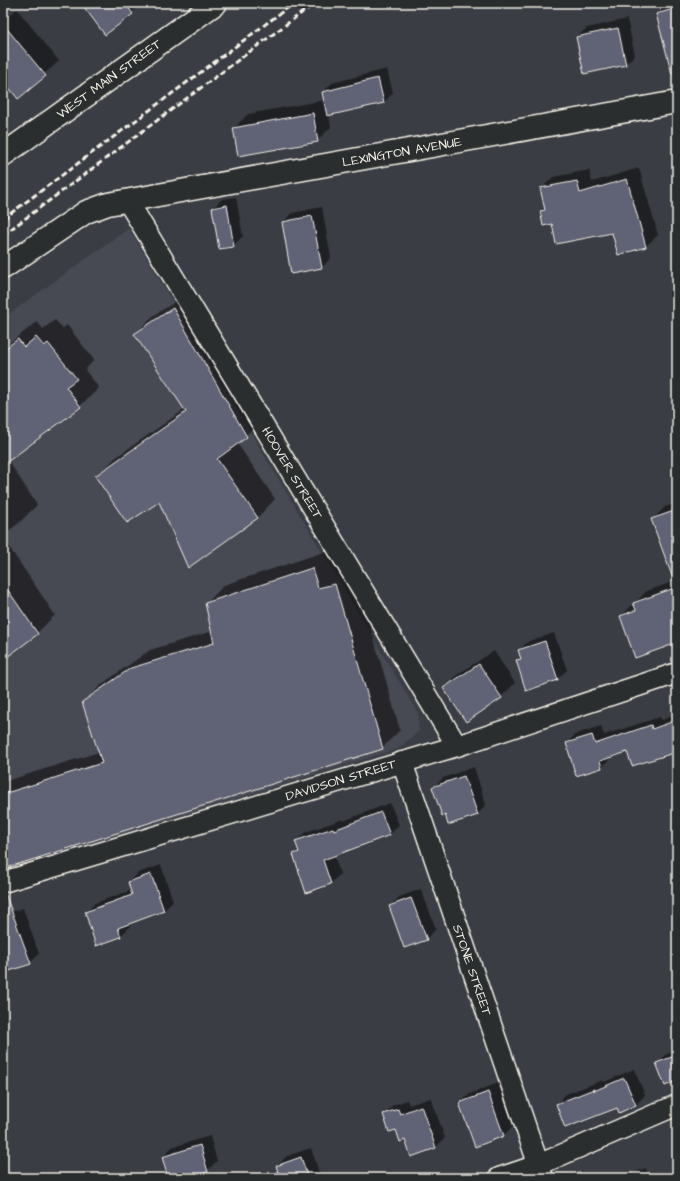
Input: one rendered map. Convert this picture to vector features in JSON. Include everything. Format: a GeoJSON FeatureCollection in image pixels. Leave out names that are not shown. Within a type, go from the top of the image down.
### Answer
{"type":"FeatureCollection","features":[{"type":"Feature","properties":{"kind":"main road","name":"WEST MAIN STREET"},"geometry":{"type":"LineString","coordinates":[[3,155],[216,3]]}},
{"type":"Feature","properties":{"kind":"main road","name":"LEXINGTON AVENUE"},"geometry":{"type":"LineString","coordinates":[[127,200],[677,102]]}},
{"type":"Feature","properties":{"kind":"main road"},"geometry":{"type":"LineString","coordinates":[[3,268],[86,212],[127,200]]}},
{"type":"Feature","properties":{"kind":"street","name":"HOOVER STREET"},"geometry":{"type":"LineString","coordinates":[[127,200],[457,746]]}},
{"type":"Feature","properties":{"kind":"street","name":"DAVIDSON STREET"},"geometry":{"type":"LineString","coordinates":[[3,882],[457,746],[677,673]]}},
{"type":"Feature","properties":{"kind":"street","name":"STONE STREET"},"geometry":{"type":"LineString","coordinates":[[402,762],[540,1172]]}},
{"type":"Feature","properties":{"kind":"street"},"geometry":{"type":"LineString","coordinates":[[498,1178],[540,1172],[677,1105]]}},
{"type":"Feature","properties":{"kind":"shaded area"},"geometry":{"type":"Polygon","coordinates":[[[129,228],[418,713],[419,731],[398,749],[3,871],[3,318],[129,228]]]}},
{"type":"Feature","properties":{"kind":"building"},"geometry":{"type":"Polygon","coordinates":[[[81,3],[125,3],[133,14],[105,35],[81,3]]]}},
{"type":"Feature","properties":{"kind":"building"},"geometry":{"type":"Polygon","coordinates":[[[677,8],[677,74],[672,74],[656,14],[677,8]]]}},
{"type":"Feature","properties":{"kind":"building"},"geometry":{"type":"Polygon","coordinates":[[[3,24],[46,76],[18,99],[3,80],[3,24]]]}},
{"type":"Feature","properties":{"kind":"building"},"geometry":{"type":"Polygon","coordinates":[[[618,28],[626,65],[584,74],[576,37],[618,28]]]}},
{"type":"Feature","properties":{"kind":"building"},"geometry":{"type":"Polygon","coordinates":[[[378,78],[384,103],[327,116],[322,92],[378,78]]]}},
{"type":"Feature","properties":{"kind":"building"},"geometry":{"type":"Polygon","coordinates":[[[313,113],[318,142],[238,156],[233,128],[313,113]]]}},
{"type":"Feature","properties":{"kind":"building"},"geometry":{"type":"Polygon","coordinates":[[[627,179],[646,247],[618,255],[612,233],[556,244],[552,224],[543,226],[540,211],[545,210],[540,188],[577,181],[580,193],[627,179]]]}},
{"type":"Feature","properties":{"kind":"building"},"geometry":{"type":"Polygon","coordinates":[[[227,205],[234,247],[219,249],[212,208],[227,205]]]}},
{"type":"Feature","properties":{"kind":"building"},"geometry":{"type":"Polygon","coordinates":[[[312,216],[322,268],[291,274],[282,222],[312,216]]]}},
{"type":"Feature","properties":{"kind":"building"},"geometry":{"type":"Polygon","coordinates":[[[173,308],[247,437],[217,459],[258,518],[188,568],[159,502],[127,523],[95,476],[186,412],[134,334],[173,308]]]}},
{"type":"Feature","properties":{"kind":"building"},"geometry":{"type":"Polygon","coordinates":[[[36,337],[44,346],[48,343],[77,379],[66,387],[81,407],[3,465],[3,350],[18,339],[24,347],[36,337]]]}},
{"type":"Feature","properties":{"kind":"building"},"geometry":{"type":"Polygon","coordinates":[[[677,510],[677,584],[675,584],[651,519],[677,510]]]}},
{"type":"Feature","properties":{"kind":"building"},"geometry":{"type":"Polygon","coordinates":[[[312,568],[318,588],[335,584],[383,749],[3,869],[3,794],[102,763],[82,702],[131,668],[214,643],[205,603],[312,568]]]}},
{"type":"Feature","properties":{"kind":"building"},"geometry":{"type":"Polygon","coordinates":[[[3,583],[38,634],[3,660],[3,583]]]}},
{"type":"Feature","properties":{"kind":"building"},"geometry":{"type":"Polygon","coordinates":[[[677,587],[677,643],[635,658],[620,616],[636,610],[633,603],[677,587]]]}},
{"type":"Feature","properties":{"kind":"building"},"geometry":{"type":"Polygon","coordinates":[[[545,641],[558,680],[526,691],[516,660],[521,659],[518,650],[545,641]]]}},
{"type":"Feature","properties":{"kind":"building"},"geometry":{"type":"Polygon","coordinates":[[[479,664],[502,698],[466,722],[443,688],[479,664]]]}},
{"type":"Feature","properties":{"kind":"building"},"geometry":{"type":"Polygon","coordinates":[[[677,720],[677,752],[632,766],[627,752],[600,761],[602,768],[576,776],[566,743],[592,735],[595,744],[651,725],[652,729],[677,720]]]}},
{"type":"Feature","properties":{"kind":"building"},"geometry":{"type":"Polygon","coordinates":[[[464,776],[478,815],[448,825],[445,814],[442,816],[432,787],[464,776]]]}},
{"type":"Feature","properties":{"kind":"building"},"geometry":{"type":"Polygon","coordinates":[[[381,812],[390,835],[323,860],[331,884],[306,893],[293,854],[299,852],[295,841],[333,828],[334,830],[381,812]]]}},
{"type":"Feature","properties":{"kind":"building"},"geometry":{"type":"Polygon","coordinates":[[[151,874],[164,911],[118,928],[121,937],[96,946],[85,912],[132,895],[128,882],[151,874]]]}},
{"type":"Feature","properties":{"kind":"building"},"geometry":{"type":"Polygon","coordinates":[[[3,893],[5,893],[31,964],[6,972],[3,963],[3,893]]]}},
{"type":"Feature","properties":{"kind":"building"},"geometry":{"type":"Polygon","coordinates":[[[411,898],[427,940],[404,948],[389,906],[411,898]]]}},
{"type":"Feature","properties":{"kind":"building"},"geometry":{"type":"Polygon","coordinates":[[[677,1055],[677,1081],[665,1086],[656,1063],[677,1055]]]}},
{"type":"Feature","properties":{"kind":"building"},"geometry":{"type":"Polygon","coordinates":[[[624,1078],[636,1105],[619,1113],[617,1108],[565,1128],[556,1104],[594,1089],[594,1091],[624,1078]]]}},
{"type":"Feature","properties":{"kind":"building"},"geometry":{"type":"Polygon","coordinates":[[[488,1092],[504,1136],[475,1147],[459,1103],[488,1092]]]}},
{"type":"Feature","properties":{"kind":"building"},"geometry":{"type":"Polygon","coordinates":[[[421,1106],[436,1148],[411,1157],[405,1140],[400,1142],[396,1130],[389,1132],[383,1114],[398,1109],[400,1114],[421,1106]]]}},
{"type":"Feature","properties":{"kind":"building"},"geometry":{"type":"Polygon","coordinates":[[[200,1145],[208,1172],[186,1178],[168,1178],[162,1157],[200,1145]]]}},
{"type":"Feature","properties":{"kind":"building"},"geometry":{"type":"Polygon","coordinates":[[[301,1157],[308,1178],[280,1178],[276,1166],[301,1157]]]}},
{"type":"Feature","properties":{"kind":"railway"},"geometry":{"type":"LineString","coordinates":[[3,219],[294,3]]}},
{"type":"Feature","properties":{"kind":"railway"},"geometry":{"type":"LineString","coordinates":[[3,235],[315,3]]}}]}
